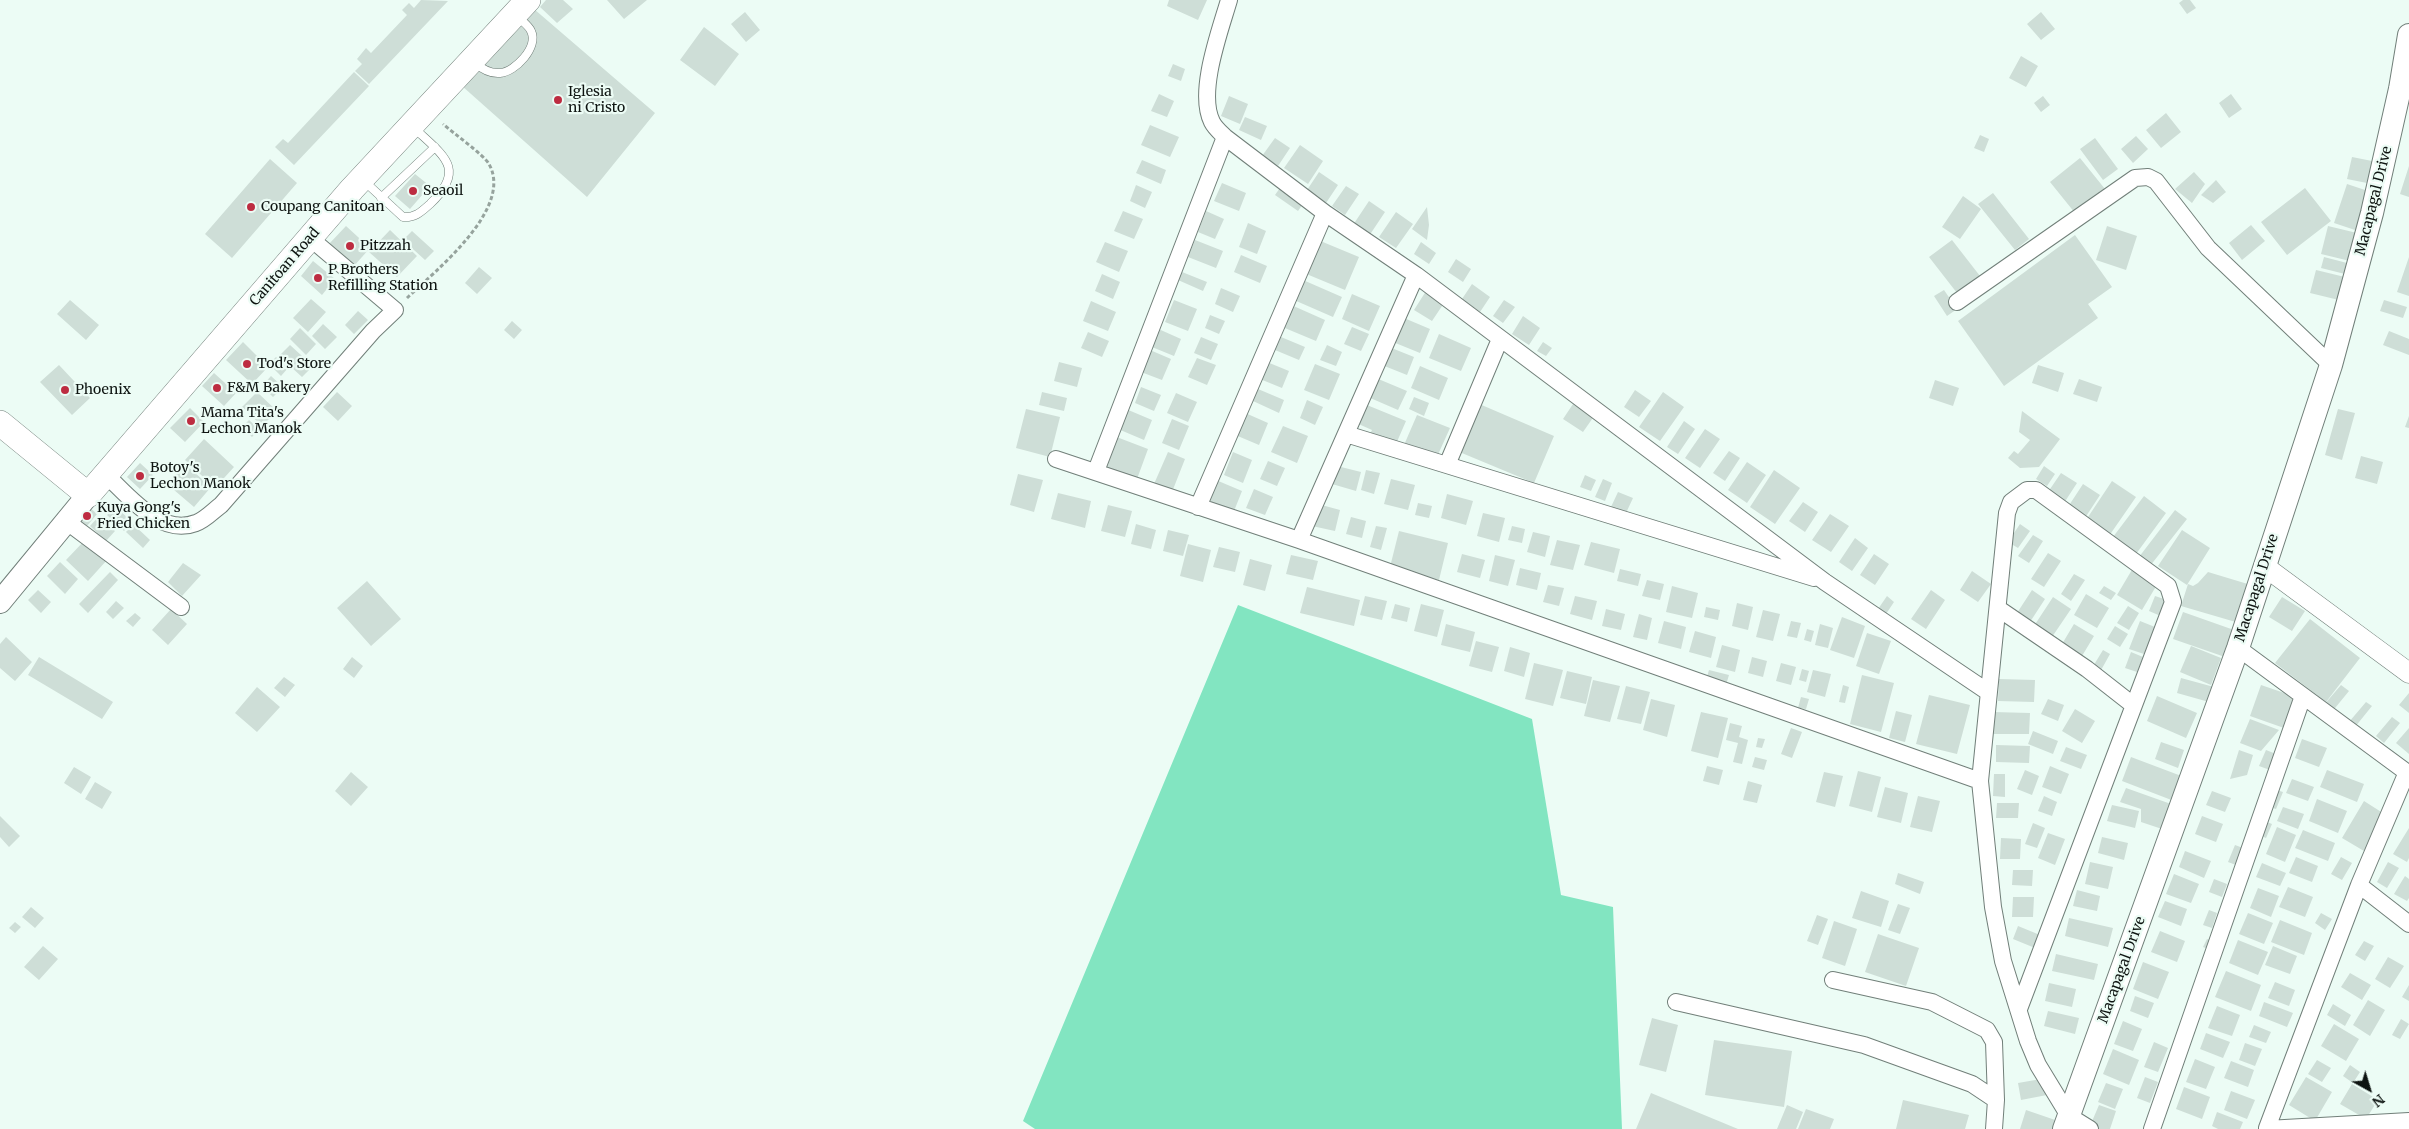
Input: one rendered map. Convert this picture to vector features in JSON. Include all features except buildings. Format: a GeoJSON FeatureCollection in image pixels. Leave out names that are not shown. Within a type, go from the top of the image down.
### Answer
{"type":"FeatureCollection","features":[{"type":"Feature","properties":{"kind":"main road","name":"Canitoan Road"},"geometry":{"type":"LineString","coordinates":[[88,495],[361,179],[522,7]]}},
{"type":"Feature","properties":{"kind":"main road","name":"Macapagal Drive"},"geometry":{"type":"LineString","coordinates":[[2066,1123],[2238,648],[2331,365],[2405,91],[2409,35]]}},
{"type":"Feature","properties":{"kind":"main road"},"geometry":{"type":"LineString","coordinates":[[0,424],[88,495],[0,602]]}},
{"type":"Feature","properties":{"kind":"street"},"geometry":{"type":"LineString","coordinates":[[1228,0],[1214,50],[1208,88],[1208,109],[1212,122],[1225,137],[1324,213],[1416,276],[1826,582],[1988,692]]}},
{"type":"Feature","properties":{"kind":"street"},"geometry":{"type":"LineString","coordinates":[[1096,471],[1225,137]]}},
{"type":"Feature","properties":{"kind":"street"},"geometry":{"type":"LineString","coordinates":[[1957,302],[2135,178],[2148,177],[2156,181],[2208,248],[2331,365]]}},
{"type":"Feature","properties":{"kind":"street"},"geometry":{"type":"LineString","coordinates":[[1198,507],[1324,213]]}},
{"type":"Feature","properties":{"kind":"street"},"geometry":{"type":"LineString","coordinates":[[105,474],[150,515],[162,523],[181,526],[196,524],[221,505],[373,331],[395,310],[310,238]]}},
{"type":"Feature","properties":{"kind":"street"},"geometry":{"type":"LineString","coordinates":[[1299,540],[1416,276]]}},
{"type":"Feature","properties":{"kind":"street"},"geometry":{"type":"LineString","coordinates":[[1447,465],[1500,339]]}},
{"type":"Feature","properties":{"kind":"street"},"geometry":{"type":"LineString","coordinates":[[1346,434],[1826,582]]}},
{"type":"Feature","properties":{"kind":"street"},"geometry":{"type":"LineString","coordinates":[[1056,458],[1299,540],[1980,781]]}},
{"type":"Feature","properties":{"kind":"street"},"geometry":{"type":"LineString","coordinates":[[2019,1009],[2133,705],[2172,608],[2172,594],[2168,586],[2036,490],[2027,490],[2019,495],[2011,502],[2007,513],[1980,781],[1993,907],[2004,961],[2031,1049],[2066,1123],[2090,1129]]}},
{"type":"Feature","properties":{"kind":"street"},"geometry":{"type":"LineString","coordinates":[[66,521],[181,608]]}},
{"type":"Feature","properties":{"kind":"street"},"geometry":{"type":"LineString","coordinates":[[2264,566],[2409,673]]}},
{"type":"Feature","properties":{"kind":"street"},"geometry":{"type":"LineString","coordinates":[[1998,609],[2087,669],[2133,705]]}},
{"type":"Feature","properties":{"kind":"street"},"geometry":{"type":"LineString","coordinates":[[2238,648],[2408,773],[2359,884],[2267,1129],[2409,1121]]}},
{"type":"Feature","properties":{"kind":"street"},"geometry":{"type":"LineString","coordinates":[[2152,1129],[2303,696]]}},
{"type":"Feature","properties":{"kind":"street"},"geometry":{"type":"LineString","coordinates":[[2359,884],[2409,924]]}},
{"type":"Feature","properties":{"kind":"street"},"geometry":{"type":"LineString","coordinates":[[1833,980],[1932,1002],[1987,1030],[1994,1042],[1996,1100],[1994,1129]]}},
{"type":"Feature","properties":{"kind":"street"},"geometry":{"type":"LineString","coordinates":[[1676,1002],[1864,1045],[1972,1084],[1996,1100]]}},
{"type":"Feature","properties":{"kind":"lane"},"geometry":{"type":"LineString","coordinates":[[471,61],[484,70],[499,74],[508,72],[521,61],[530,49],[532,37],[522,7]]}},
{"type":"Feature","properties":{"kind":"lane"},"geometry":{"type":"LineString","coordinates":[[361,179],[403,217],[420,214],[447,186],[450,174],[446,162],[434,147],[418,117]]}},
{"type":"Feature","properties":{"kind":"lane"},"geometry":{"type":"LineString","coordinates":[[381,198],[434,147]]}},
{"type":"Feature","properties":{"kind":"path"},"geometry":{"type":"LineString","coordinates":[[395,310],[464,242],[485,214],[495,185],[489,163],[418,117]]}},
{"type":"Feature","properties":{"kind":"green space"},"geometry":{"type":"Polygon","coordinates":[[[1238,605],[1532,719],[1561,895],[1613,907],[1622,1129],[1035,1129],[1023,1121],[1238,605]]]}},
{"type":"Feature","properties":{"kind":"place","name":"Iglesia ni Cristo"},"geometry":{"type":"Point","coordinates":[558,100]}},
{"type":"Feature","properties":{"kind":"place","name":"Seaoil"},"geometry":{"type":"Point","coordinates":[413,191]}},
{"type":"Feature","properties":{"kind":"place","name":"Coupang Canitoan"},"geometry":{"type":"Point","coordinates":[251,207]}},
{"type":"Feature","properties":{"kind":"place","name":"Pitzzah"},"geometry":{"type":"Point","coordinates":[350,246]}},
{"type":"Feature","properties":{"kind":"place","name":"P Brothers Refilling Station"},"geometry":{"type":"Point","coordinates":[318,278]}},
{"type":"Feature","properties":{"kind":"place","name":"Tod's Store"},"geometry":{"type":"Point","coordinates":[247,364]}},
{"type":"Feature","properties":{"kind":"place","name":"F&M Bakery"},"geometry":{"type":"Point","coordinates":[217,388]}},
{"type":"Feature","properties":{"kind":"place","name":"Phoenix"},"geometry":{"type":"Point","coordinates":[65,390]}},
{"type":"Feature","properties":{"kind":"place","name":"Mama Tita's Lechon Manok"},"geometry":{"type":"Point","coordinates":[191,421]}},
{"type":"Feature","properties":{"kind":"place","name":"Botoy's Lechon Manok"},"geometry":{"type":"Point","coordinates":[140,476]}},
{"type":"Feature","properties":{"kind":"place","name":"Kuya Gong's Fried Chicken"},"geometry":{"type":"Point","coordinates":[87,516]}}]}
